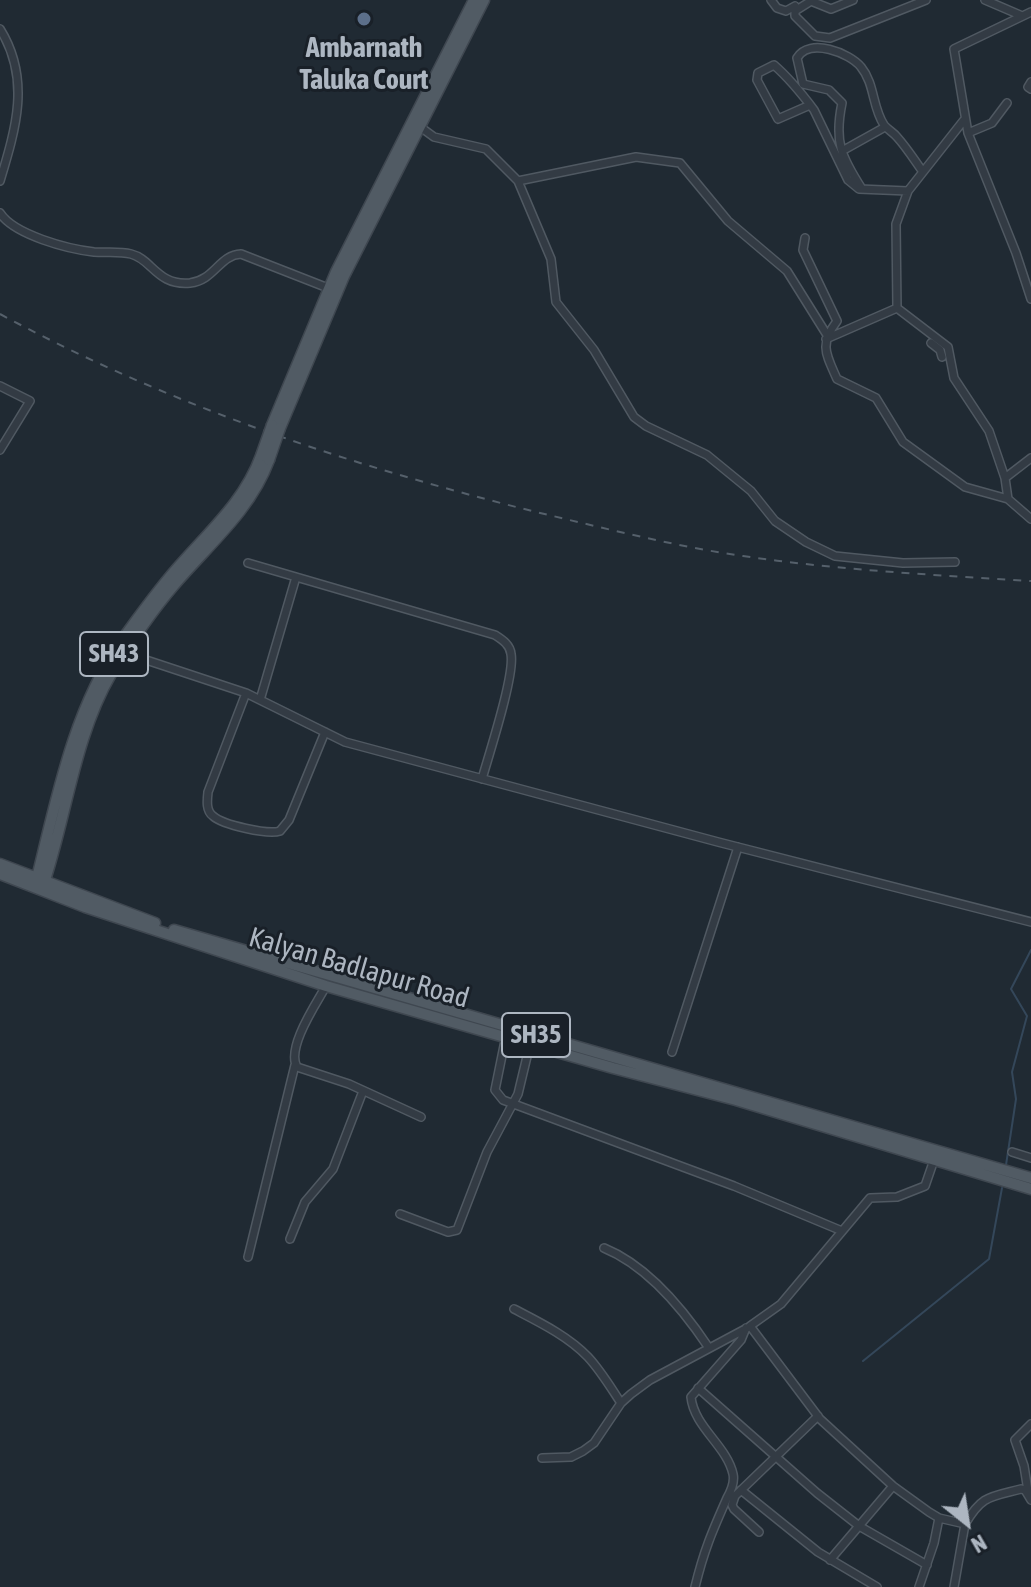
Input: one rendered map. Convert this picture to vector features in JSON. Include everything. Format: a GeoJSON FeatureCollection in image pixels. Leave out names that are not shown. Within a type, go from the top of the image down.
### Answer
{"type":"FeatureCollection","features":[{"type":"Feature","properties":{"kind":"main road","name":"SH43"},"geometry":{"type":"LineString","coordinates":[[276,427],[474,0]]}},
{"type":"Feature","properties":{"kind":"main road","name":"SH43"},"geometry":{"type":"LineString","coordinates":[[39,885],[89,726],[121,651],[172,588],[244,508],[259,485],[265,458],[328,288],[484,0]]}},
{"type":"Feature","properties":{"kind":"main road","name":"Kalyan Badlapur Road"},"geometry":{"type":"LineString","coordinates":[[0,864],[39,885]]}},
{"type":"Feature","properties":{"kind":"main road","name":"Kalyan Badlapur Road"},"geometry":{"type":"LineString","coordinates":[[0,874],[286,968],[1012,1178],[1031,1189]]}},
{"type":"Feature","properties":{"kind":"main road","name":"Kalyan Badlapur Road"},"geometry":{"type":"LineString","coordinates":[[286,968],[326,986],[506,1031],[530,1044],[589,1056]]}},
{"type":"Feature","properties":{"kind":"main road","name":"Kalyan Badlapur Road"},"geometry":{"type":"LineString","coordinates":[[1012,1178],[1031,1178]]}},
{"type":"Feature","properties":{"kind":"street"},"geometry":{"type":"LineString","coordinates":[[771,0],[777,8],[786,11],[803,0]]}},
{"type":"Feature","properties":{"kind":"street"},"geometry":{"type":"LineString","coordinates":[[853,0],[831,9],[811,1],[795,11],[795,16],[815,36],[830,38],[926,0]]}},
{"type":"Feature","properties":{"kind":"street"},"geometry":{"type":"LineString","coordinates":[[985,0],[1020,15]]}},
{"type":"Feature","properties":{"kind":"street"},"geometry":{"type":"LineString","coordinates":[[1031,12],[954,49],[968,133],[1031,299]]}},
{"type":"Feature","properties":{"kind":"street"},"geometry":{"type":"LineString","coordinates":[[0,29],[9,43],[19,74],[20,97],[18,119],[0,181]]}},
{"type":"Feature","properties":{"kind":"street"},"geometry":{"type":"LineString","coordinates":[[862,189],[845,162],[842,151],[837,128],[842,103],[829,90],[803,84],[797,58],[806,49],[826,47],[861,66],[872,88],[874,106],[885,127],[895,134],[923,172]]}},
{"type":"Feature","properties":{"kind":"street"},"geometry":{"type":"LineString","coordinates":[[810,105],[778,119],[757,80],[758,73],[774,65],[810,105],[848,180],[862,189],[908,191]]}},
{"type":"Feature","properties":{"kind":"street"},"geometry":{"type":"LineString","coordinates":[[1031,82],[1028,87],[1031,89]]}},
{"type":"Feature","properties":{"kind":"street"},"geometry":{"type":"LineString","coordinates":[[968,133],[992,123],[1007,103]]}},
{"type":"Feature","properties":{"kind":"street"},"geometry":{"type":"LineString","coordinates":[[942,357],[940,350],[897,308],[896,224],[908,191],[964,120]]}},
{"type":"Feature","properties":{"kind":"street"},"geometry":{"type":"LineString","coordinates":[[415,123],[434,137],[486,149],[518,181],[551,259],[556,302],[594,350],[634,417],[646,426],[707,455],[751,491],[775,521],[806,542],[835,556],[903,563],[955,562]]}},
{"type":"Feature","properties":{"kind":"street"},"geometry":{"type":"LineString","coordinates":[[842,151],[885,127]]}},
{"type":"Feature","properties":{"kind":"street"},"geometry":{"type":"LineString","coordinates":[[518,181],[636,157],[680,163],[728,221],[787,271],[826,337]]}},
{"type":"Feature","properties":{"kind":"street"},"geometry":{"type":"LineString","coordinates":[[0,213],[14,227],[60,245],[137,256],[165,279],[176,282],[200,281],[212,275],[226,258],[241,254],[328,288]]}},
{"type":"Feature","properties":{"kind":"street"},"geometry":{"type":"LineString","coordinates":[[805,238],[803,250],[837,321],[826,337],[825,351],[837,379],[876,398],[903,442],[965,487],[1008,499],[1031,519]]}},
{"type":"Feature","properties":{"kind":"street"},"geometry":{"type":"LineString","coordinates":[[826,337],[897,308]]}},
{"type":"Feature","properties":{"kind":"street"},"geometry":{"type":"LineString","coordinates":[[931,343],[948,347],[954,378],[989,431],[1005,478],[1008,499]]}},
{"type":"Feature","properties":{"kind":"street"},"geometry":{"type":"LineString","coordinates":[[0,386],[30,401],[0,450]]}},
{"type":"Feature","properties":{"kind":"street"},"geometry":{"type":"LineString","coordinates":[[1005,478],[1031,458]]}},
{"type":"Feature","properties":{"kind":"street"},"geometry":{"type":"LineString","coordinates":[[248,563],[495,635],[504,641],[510,649],[511,667],[482,779]]}},
{"type":"Feature","properties":{"kind":"street"},"geometry":{"type":"LineString","coordinates":[[260,700],[296,577]]}},
{"type":"Feature","properties":{"kind":"street"},"geometry":{"type":"LineString","coordinates":[[121,651],[246,693],[345,742],[1031,922]]}},
{"type":"Feature","properties":{"kind":"street"},"geometry":{"type":"LineString","coordinates":[[246,693],[208,792],[208,810],[216,819],[264,832],[280,831],[289,820],[325,732]]}},
{"type":"Feature","properties":{"kind":"street"},"geometry":{"type":"LineString","coordinates":[[672,1052],[738,847]]}},
{"type":"Feature","properties":{"kind":"street"},"geometry":{"type":"LineString","coordinates":[[248,1257],[295,1065],[293,1055],[326,986]]}},
{"type":"Feature","properties":{"kind":"street"},"geometry":{"type":"LineString","coordinates":[[506,1031],[495,1090],[499,1097],[513,1105],[734,1186],[842,1231]]}},
{"type":"Feature","properties":{"kind":"street"},"geometry":{"type":"LineString","coordinates":[[400,1214],[448,1232],[457,1230],[487,1152],[513,1105],[530,1044]]}},
{"type":"Feature","properties":{"kind":"street"},"geometry":{"type":"LineString","coordinates":[[295,1065],[305,1072],[349,1084],[421,1117]]}},
{"type":"Feature","properties":{"kind":"street"},"geometry":{"type":"LineString","coordinates":[[290,1239],[305,1202],[333,1169],[363,1091]]}},
{"type":"Feature","properties":{"kind":"street"},"geometry":{"type":"LineString","coordinates":[[1012,1152],[1031,1158]]}},
{"type":"Feature","properties":{"kind":"street"},"geometry":{"type":"LineString","coordinates":[[542,1458],[571,1457],[583,1451],[594,1443],[621,1403],[650,1380],[748,1327],[781,1304],[870,1198],[897,1197],[925,1186],[936,1156]]}},
{"type":"Feature","properties":{"kind":"street"},"geometry":{"type":"LineString","coordinates":[[604,1248],[621,1255],[640,1270],[685,1316],[709,1348]]}},
{"type":"Feature","properties":{"kind":"street"},"geometry":{"type":"LineString","coordinates":[[514,1309],[580,1349],[621,1403]]}},
{"type":"Feature","properties":{"kind":"street"},"geometry":{"type":"LineString","coordinates":[[695,1587],[703,1553],[733,1482],[729,1464],[692,1404],[691,1397],[741,1340],[748,1327]]}},
{"type":"Feature","properties":{"kind":"street"},"geometry":{"type":"LineString","coordinates":[[748,1327],[818,1416],[893,1486],[939,1518],[965,1524]]}},
{"type":"Feature","properties":{"kind":"street"},"geometry":{"type":"LineString","coordinates":[[698,1388],[859,1526],[927,1565]]}},
{"type":"Feature","properties":{"kind":"street"},"geometry":{"type":"LineString","coordinates":[[759,1532],[732,1505],[741,1490],[818,1416]]}},
{"type":"Feature","properties":{"kind":"street"},"geometry":{"type":"LineString","coordinates":[[1030,1497],[1015,1440],[1031,1424]]}},
{"type":"Feature","properties":{"kind":"street"},"geometry":{"type":"LineString","coordinates":[[830,1560],[893,1486]]}},
{"type":"Feature","properties":{"kind":"street"},"geometry":{"type":"LineString","coordinates":[[954,1587],[965,1524],[982,1500],[1021,1489],[1030,1497]]}},
{"type":"Feature","properties":{"kind":"street"},"geometry":{"type":"LineString","coordinates":[[741,1490],[830,1560],[877,1587]]}},
{"type":"Feature","properties":{"kind":"street"},"geometry":{"type":"LineString","coordinates":[[919,1587],[939,1518]]}},
{"type":"Feature","properties":{"kind":"waterway"},"geometry":{"type":"LineString","coordinates":[[1006,1165],[1016,1099],[1012,1072],[1027,1016],[1011,989],[1031,950]]}},
{"type":"Feature","properties":{"kind":"waterway"},"geometry":{"type":"LineString","coordinates":[[863,1361],[989,1259],[1002,1188]]}},
{"type":"Feature","properties":{"kind":"railway"},"geometry":{"type":"LineString","coordinates":[[0,314],[64,347],[195,405],[329,453],[466,494],[717,552],[850,568],[1031,581]]}},
{"type":"Feature","properties":{"kind":"place","name":"Ambarnath Taluka Court"},"geometry":{"type":"Point","coordinates":[364,19]}}]}
